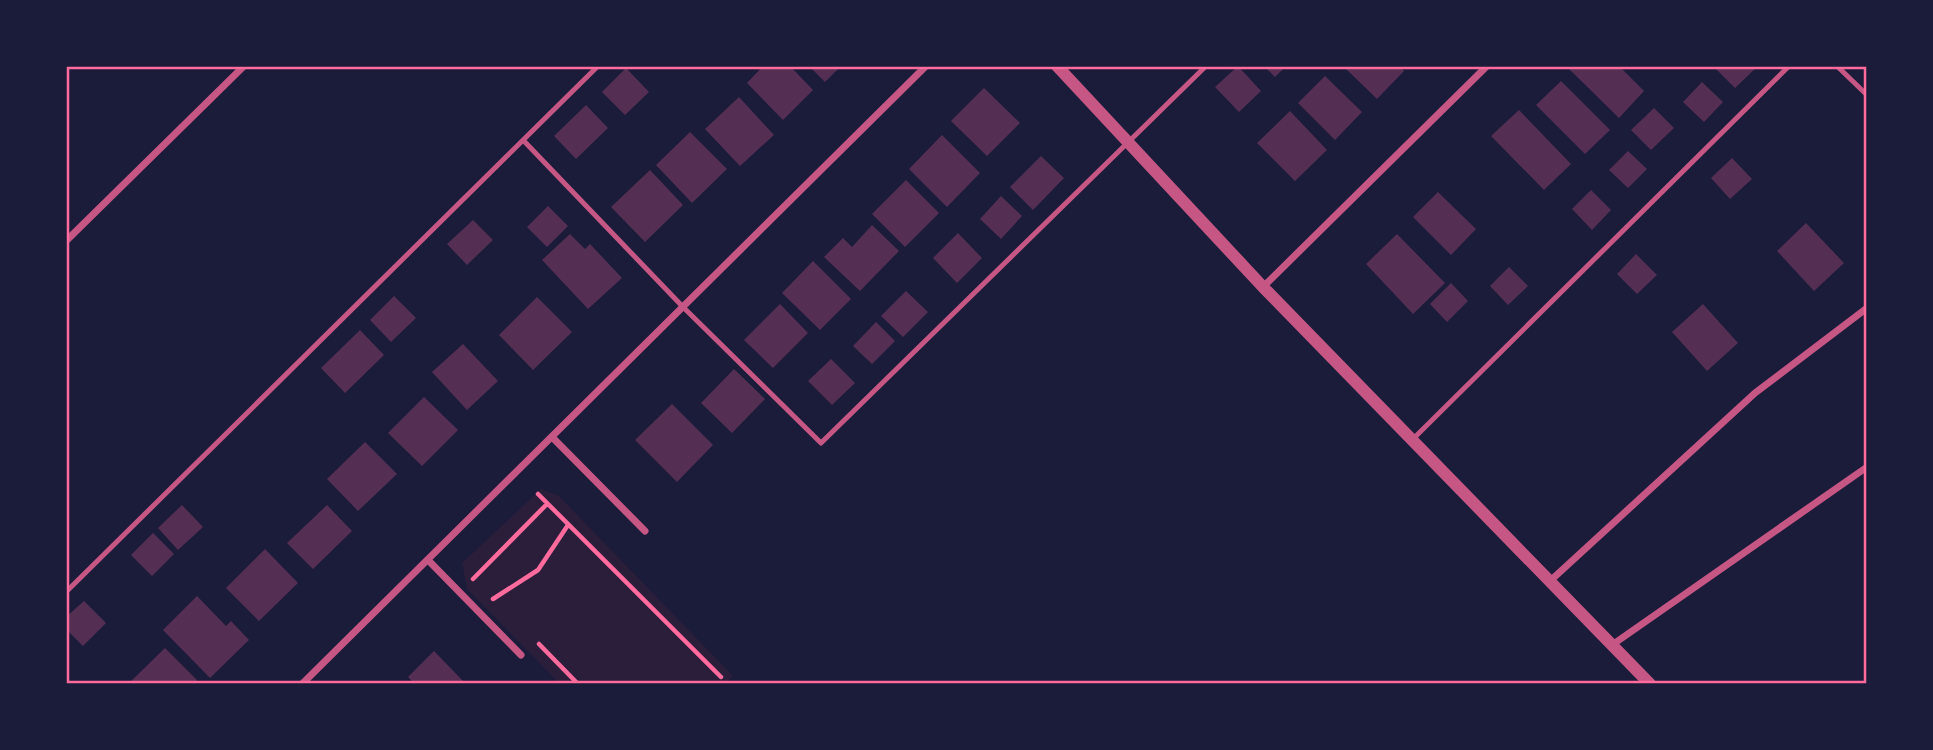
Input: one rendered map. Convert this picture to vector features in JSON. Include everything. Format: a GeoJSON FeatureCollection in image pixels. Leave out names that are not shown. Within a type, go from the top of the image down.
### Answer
{"type":"FeatureCollection","features":[{"type":"Feature","properties":{"kind":"street"},"geometry":{"type":"LineString","coordinates":[[66,241],[244,66]]}},
{"type":"Feature","properties":{"kind":"street"},"geometry":{"type":"LineString","coordinates":[[302,684],[926,66]]}},
{"type":"Feature","properties":{"kind":"street"},"geometry":{"type":"LineString","coordinates":[[1057,66],[1263,287],[1650,684]]}},
{"type":"Feature","properties":{"kind":"street"},"geometry":{"type":"LineString","coordinates":[[1263,287],[1488,66]]}},
{"type":"Feature","properties":{"kind":"street"},"geometry":{"type":"LineString","coordinates":[[1549,582],[1755,393],[1867,308]]}},
{"type":"Feature","properties":{"kind":"street"},"geometry":{"type":"LineString","coordinates":[[552,437],[645,531]]}},
{"type":"Feature","properties":{"kind":"street"},"geometry":{"type":"LineString","coordinates":[[1612,645],[1867,467]]}},
{"type":"Feature","properties":{"kind":"street"},"geometry":{"type":"LineString","coordinates":[[428,560],[521,655]]}},
{"type":"Feature","properties":{"kind":"lane"},"geometry":{"type":"LineString","coordinates":[[66,592],[598,66]]}},
{"type":"Feature","properties":{"kind":"lane"},"geometry":{"type":"LineString","coordinates":[[523,140],[683,307],[821,443],[1206,66]]}},
{"type":"Feature","properties":{"kind":"lane"},"geometry":{"type":"LineString","coordinates":[[1412,440],[1789,66]]}},
{"type":"Feature","properties":{"kind":"lane"},"geometry":{"type":"LineString","coordinates":[[1837,66],[1867,95]]}},
{"type":"Feature","properties":{"kind":"path"},"geometry":{"type":"LineString","coordinates":[[538,494],[721,677]]}},
{"type":"Feature","properties":{"kind":"path"},"geometry":{"type":"LineString","coordinates":[[473,579],[547,504]]}},
{"type":"Feature","properties":{"kind":"path"},"geometry":{"type":"LineString","coordinates":[[493,599],[538,570],[568,525]]}},
{"type":"Feature","properties":{"kind":"shaded area"},"geometry":{"type":"Polygon","coordinates":[[[541,489],[559,496],[733,676],[725,684],[559,683],[467,589],[462,563],[541,489]]]}},
{"type":"Feature","properties":{"kind":"building"},"geometry":{"type":"Polygon","coordinates":[[[763,66],[790,66],[813,90],[783,120],[747,83],[763,66]]]}},
{"type":"Feature","properties":{"kind":"building"},"geometry":{"type":"Polygon","coordinates":[[[809,66],[841,66],[825,82],[809,66]]]}},
{"type":"Feature","properties":{"kind":"building"},"geometry":{"type":"Polygon","coordinates":[[[1238,66],[1261,91],[1239,112],[1215,87],[1238,66]]]}},
{"type":"Feature","properties":{"kind":"building"},"geometry":{"type":"Polygon","coordinates":[[[1264,66],[1286,66],[1275,77],[1264,66]]]}},
{"type":"Feature","properties":{"kind":"building"},"geometry":{"type":"Polygon","coordinates":[[[1343,66],[1400,66],[1404,71],[1377,99],[1343,66]]]}},
{"type":"Feature","properties":{"kind":"building"},"geometry":{"type":"Polygon","coordinates":[[[1566,66],[1619,66],[1644,91],[1619,118],[1566,66]]]}},
{"type":"Feature","properties":{"kind":"building"},"geometry":{"type":"Polygon","coordinates":[[[1719,66],[1758,66],[1735,88],[1716,69],[1719,66]]]}},
{"type":"Feature","properties":{"kind":"building"},"geometry":{"type":"Polygon","coordinates":[[[626,68],[649,92],[625,115],[602,92],[626,68]]]}},
{"type":"Feature","properties":{"kind":"building"},"geometry":{"type":"Polygon","coordinates":[[[1325,76],[1362,112],[1335,140],[1298,103],[1325,76]]]}},
{"type":"Feature","properties":{"kind":"building"},"geometry":{"type":"Polygon","coordinates":[[[1561,81],[1610,130],[1585,154],[1536,105],[1561,81]]]}},
{"type":"Feature","properties":{"kind":"building"},"geometry":{"type":"Polygon","coordinates":[[[1702,82],[1723,102],[1704,122],[1683,102],[1702,82]]]}},
{"type":"Feature","properties":{"kind":"building"},"geometry":{"type":"Polygon","coordinates":[[[984,88],[1020,123],[987,156],[951,121],[984,88]]]}},
{"type":"Feature","properties":{"kind":"building"},"geometry":{"type":"Polygon","coordinates":[[[739,97],[774,135],[740,166],[705,129],[739,97]]]}},
{"type":"Feature","properties":{"kind":"building"},"geometry":{"type":"Polygon","coordinates":[[[586,105],[608,128],[576,159],[554,136],[586,105]]]}},
{"type":"Feature","properties":{"kind":"building"},"geometry":{"type":"Polygon","coordinates":[[[1654,108],[1674,128],[1651,150],[1631,130],[1654,108]]]}},
{"type":"Feature","properties":{"kind":"building"},"geometry":{"type":"Polygon","coordinates":[[[1519,110],[1571,164],[1544,190],[1491,136],[1519,110]]]}},
{"type":"Feature","properties":{"kind":"building"},"geometry":{"type":"Polygon","coordinates":[[[1290,111],[1327,150],[1295,181],[1257,143],[1290,111]]]}},
{"type":"Feature","properties":{"kind":"building"},"geometry":{"type":"Polygon","coordinates":[[[690,132],[727,169],[692,203],[656,165],[690,132]]]}},
{"type":"Feature","properties":{"kind":"building"},"geometry":{"type":"Polygon","coordinates":[[[942,135],[980,173],[947,207],[909,169],[942,135]]]}},
{"type":"Feature","properties":{"kind":"building"},"geometry":{"type":"Polygon","coordinates":[[[1628,151],[1647,169],[1628,188],[1609,170],[1628,151]]]}},
{"type":"Feature","properties":{"kind":"building"},"geometry":{"type":"Polygon","coordinates":[[[1041,156],[1064,178],[1033,210],[1010,187],[1041,156]]]}},
{"type":"Feature","properties":{"kind":"building"},"geometry":{"type":"Polygon","coordinates":[[[1732,158],[1752,179],[1730,199],[1711,178],[1732,158]]]}},
{"type":"Feature","properties":{"kind":"building"},"geometry":{"type":"Polygon","coordinates":[[[650,170],[683,205],[645,242],[611,207],[650,170]]]}},
{"type":"Feature","properties":{"kind":"building"},"geometry":{"type":"Polygon","coordinates":[[[906,180],[939,213],[905,247],[872,214],[906,180]]]}},
{"type":"Feature","properties":{"kind":"building"},"geometry":{"type":"Polygon","coordinates":[[[1591,190],[1611,210],[1592,230],[1572,209],[1591,190]]]}},
{"type":"Feature","properties":{"kind":"building"},"geometry":{"type":"Polygon","coordinates":[[[1438,192],[1476,229],[1451,255],[1413,217],[1438,192]]]}},
{"type":"Feature","properties":{"kind":"building"},"geometry":{"type":"Polygon","coordinates":[[[1001,196],[1022,216],[1001,239],[980,219],[1001,196]]]}},
{"type":"Feature","properties":{"kind":"building"},"geometry":{"type":"Polygon","coordinates":[[[548,206],[568,226],[547,247],[527,227],[548,206]]]}},
{"type":"Feature","properties":{"kind":"building"},"geometry":{"type":"Polygon","coordinates":[[[473,220],[493,240],[467,265],[447,244],[473,220]]]}},
{"type":"Feature","properties":{"kind":"building"},"geometry":{"type":"Polygon","coordinates":[[[1806,223],[1844,263],[1814,291],[1777,251],[1806,223]]]}},
{"type":"Feature","properties":{"kind":"building"},"geometry":{"type":"Polygon","coordinates":[[[872,225],[899,251],[860,291],[824,257],[843,238],[852,247],[872,225]]]}},
{"type":"Feature","properties":{"kind":"building"},"geometry":{"type":"Polygon","coordinates":[[[958,233],[982,258],[957,283],[933,258],[958,233]]]}},
{"type":"Feature","properties":{"kind":"building"},"geometry":{"type":"Polygon","coordinates":[[[570,234],[585,249],[590,244],[622,278],[588,309],[542,260],[570,234]]]}},
{"type":"Feature","properties":{"kind":"building"},"geometry":{"type":"Polygon","coordinates":[[[1397,234],[1445,283],[1413,314],[1366,264],[1397,234]]]}},
{"type":"Feature","properties":{"kind":"building"},"geometry":{"type":"Polygon","coordinates":[[[1636,254],[1657,275],[1637,294],[1617,274],[1636,254]]]}},
{"type":"Feature","properties":{"kind":"building"},"geometry":{"type":"Polygon","coordinates":[[[813,261],[851,299],[820,330],[782,293],[813,261]]]}},
{"type":"Feature","properties":{"kind":"building"},"geometry":{"type":"Polygon","coordinates":[[[1509,267],[1528,286],[1508,305],[1490,286],[1509,267]]]}},
{"type":"Feature","properties":{"kind":"building"},"geometry":{"type":"Polygon","coordinates":[[[1451,283],[1468,301],[1447,322],[1430,304],[1451,283]]]}},
{"type":"Feature","properties":{"kind":"building"},"geometry":{"type":"Polygon","coordinates":[[[906,291],[928,312],[903,337],[881,316],[906,291]]]}},
{"type":"Feature","properties":{"kind":"building"},"geometry":{"type":"Polygon","coordinates":[[[394,296],[416,318],[391,342],[370,320],[394,296]]]}},
{"type":"Feature","properties":{"kind":"building"},"geometry":{"type":"Polygon","coordinates":[[[537,297],[572,332],[533,370],[499,335],[537,297]]]}},
{"type":"Feature","properties":{"kind":"building"},"geometry":{"type":"Polygon","coordinates":[[[780,304],[808,333],[773,368],[744,340],[780,304]]]}},
{"type":"Feature","properties":{"kind":"building"},"geometry":{"type":"Polygon","coordinates":[[[1703,304],[1738,343],[1707,371],[1672,332],[1703,304]]]}},
{"type":"Feature","properties":{"kind":"building"},"geometry":{"type":"Polygon","coordinates":[[[876,322],[895,341],[872,364],[853,346],[876,322]]]}},
{"type":"Feature","properties":{"kind":"building"},"geometry":{"type":"Polygon","coordinates":[[[360,330],[384,355],[345,393],[321,368],[360,330]]]}},
{"type":"Feature","properties":{"kind":"building"},"geometry":{"type":"Polygon","coordinates":[[[463,344],[498,381],[467,410],[432,372],[463,344]]]}},
{"type":"Feature","properties":{"kind":"building"},"geometry":{"type":"Polygon","coordinates":[[[831,359],[855,383],[832,405],[808,381],[831,359]]]}},
{"type":"Feature","properties":{"kind":"building"},"geometry":{"type":"Polygon","coordinates":[[[734,369],[765,399],[732,433],[701,403],[734,369]]]}},
{"type":"Feature","properties":{"kind":"building"},"geometry":{"type":"Polygon","coordinates":[[[424,397],[458,430],[422,466],[388,433],[424,397]]]}},
{"type":"Feature","properties":{"kind":"building"},"geometry":{"type":"Polygon","coordinates":[[[672,404],[713,445],[677,482],[635,440],[672,404]]]}},
{"type":"Feature","properties":{"kind":"building"},"geometry":{"type":"Polygon","coordinates":[[[365,442],[397,474],[358,511],[327,479],[365,442]]]}},
{"type":"Feature","properties":{"kind":"building"},"geometry":{"type":"Polygon","coordinates":[[[182,505],[203,527],[178,550],[158,528],[182,505]]]}},
{"type":"Feature","properties":{"kind":"building"},"geometry":{"type":"Polygon","coordinates":[[[327,505],[352,531],[313,569],[287,543],[327,505]]]}},
{"type":"Feature","properties":{"kind":"building"},"geometry":{"type":"Polygon","coordinates":[[[153,533],[174,554],[152,576],[131,555],[153,533]]]}},
{"type":"Feature","properties":{"kind":"building"},"geometry":{"type":"Polygon","coordinates":[[[265,549],[298,583],[259,621],[226,588],[265,549]]]}},
{"type":"Feature","properties":{"kind":"building"},"geometry":{"type":"Polygon","coordinates":[[[197,596],[226,626],[231,621],[249,640],[210,678],[163,630],[197,596]]]}},
{"type":"Feature","properties":{"kind":"building"},"geometry":{"type":"Polygon","coordinates":[[[84,601],[106,623],[83,646],[66,629],[66,617],[84,601]]]}},
{"type":"Feature","properties":{"kind":"building"},"geometry":{"type":"Polygon","coordinates":[[[165,648],[197,680],[193,684],[128,684],[165,648]]]}},
{"type":"Feature","properties":{"kind":"building"},"geometry":{"type":"Polygon","coordinates":[[[434,651],[466,684],[415,684],[408,677],[434,651]]]}}]}
